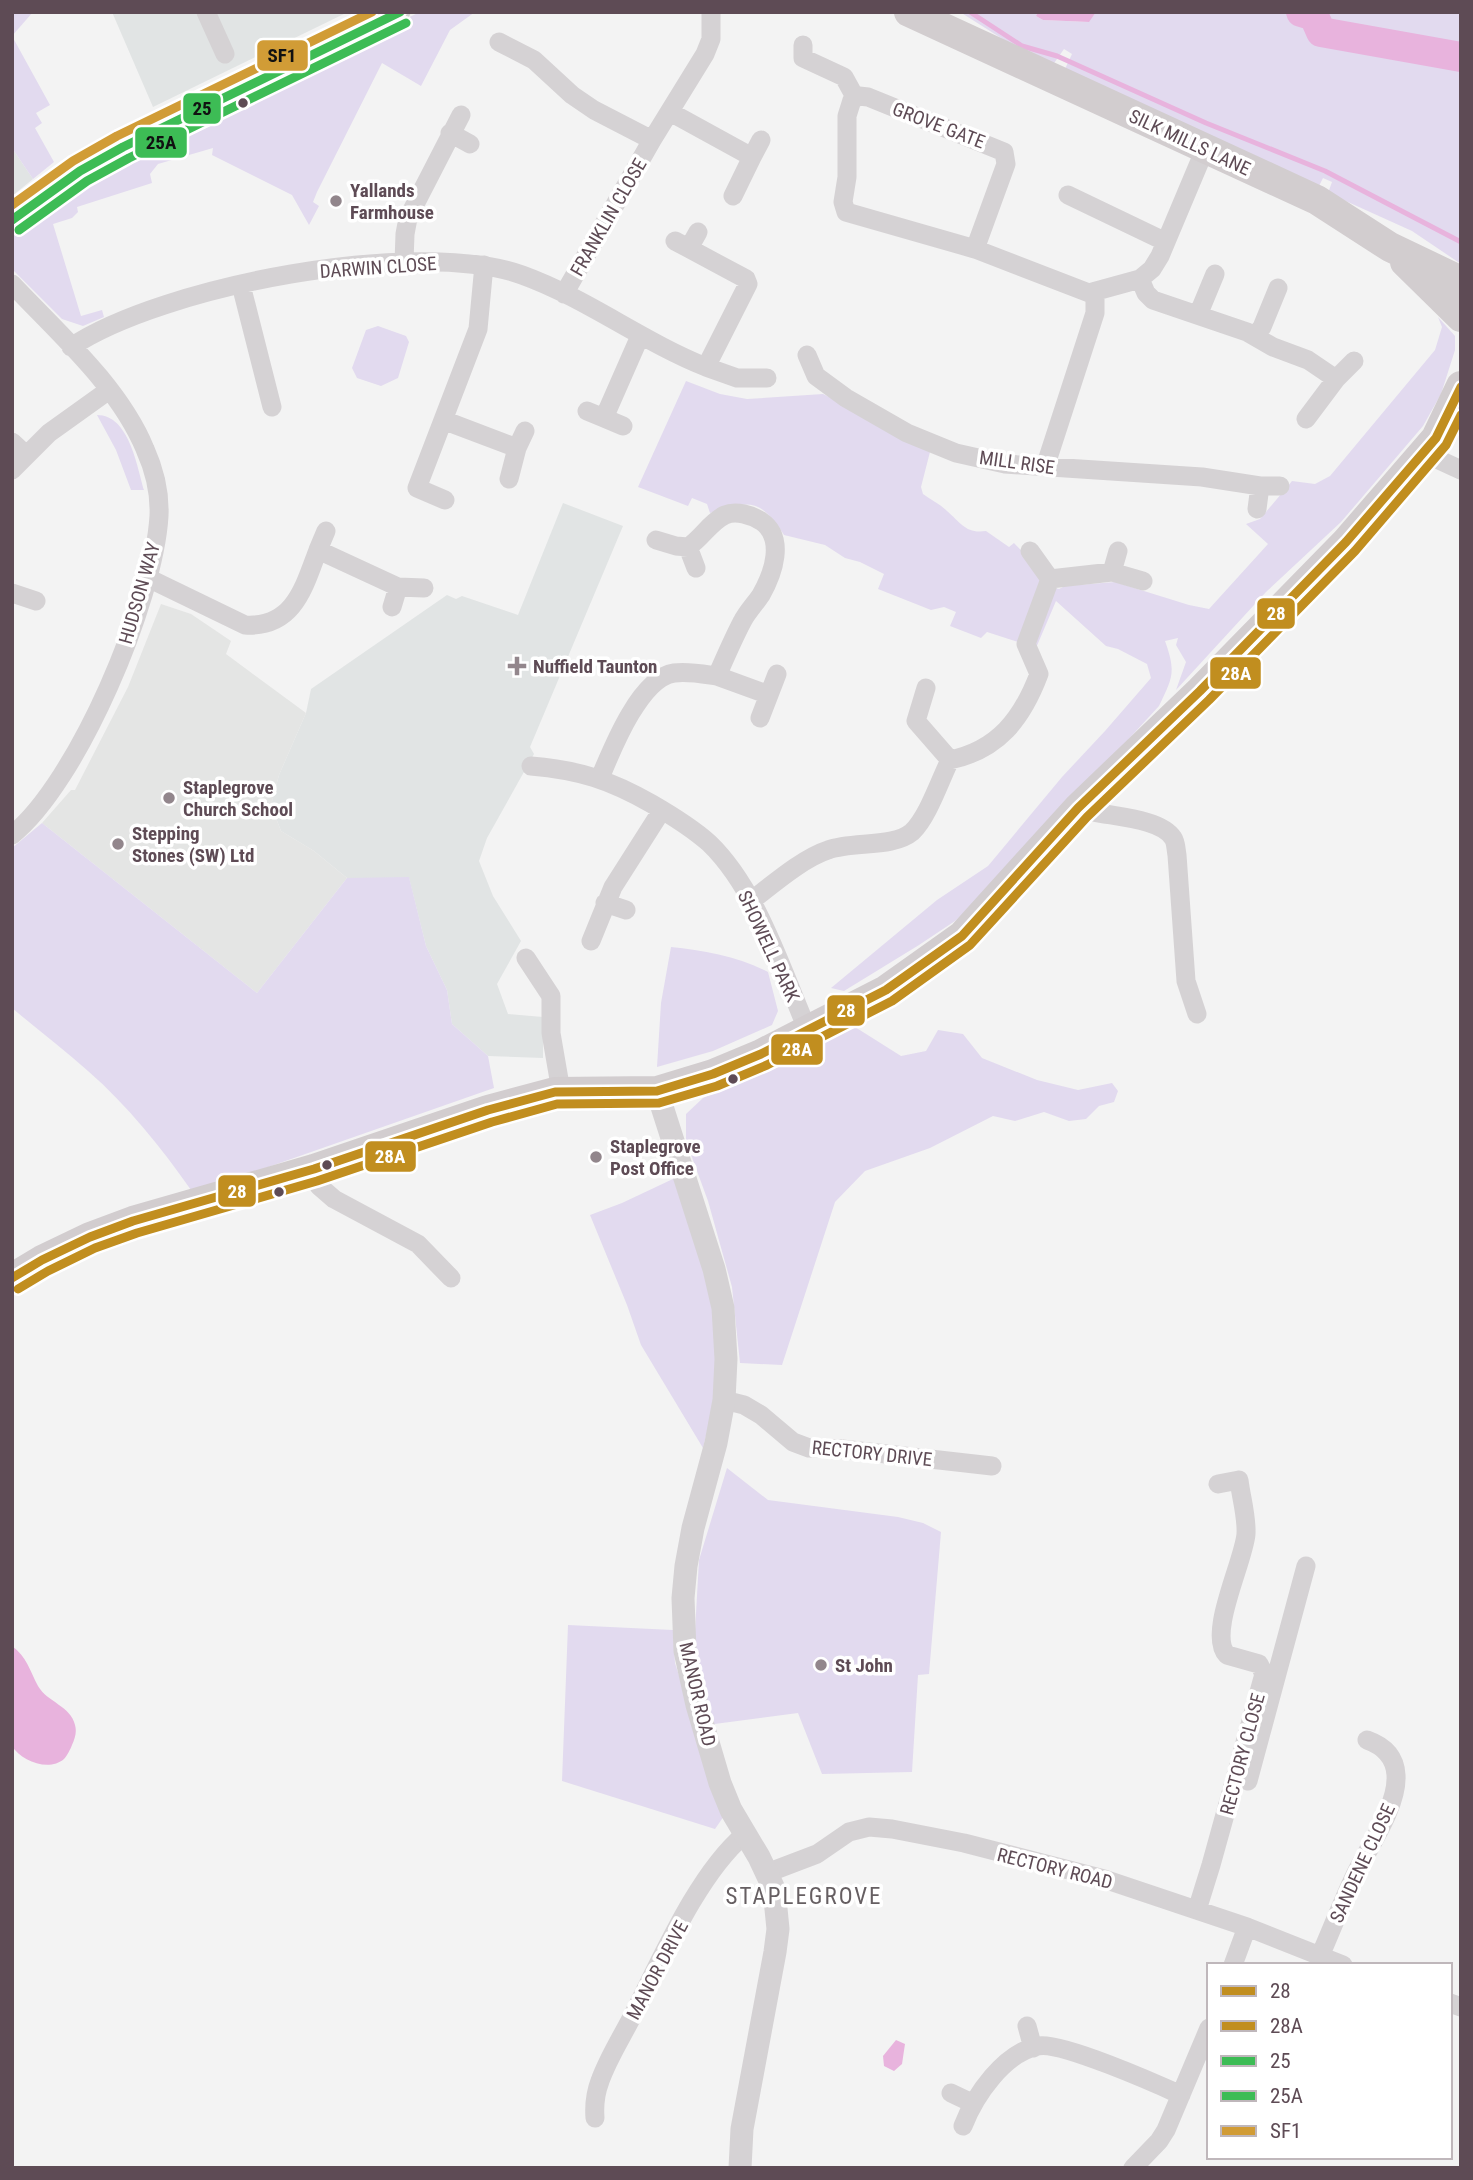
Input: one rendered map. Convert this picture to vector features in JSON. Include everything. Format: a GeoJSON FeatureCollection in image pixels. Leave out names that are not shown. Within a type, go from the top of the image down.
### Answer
{"type":"FeatureCollection","features":[{"type":"Feature","properties":{"kind":"main road","name":"SILK MILLS LANE"},"geometry":{"type":"LineString","coordinates":[[909,12],[1317,200],[1390,247],[1461,281]]}},
{"type":"Feature","properties":{"kind":"main road","name":"SILK MILLS LANE"},"geometry":{"type":"LineString","coordinates":[[939,12],[984,47]]}},
{"type":"Feature","properties":{"kind":"main road","name":"SILK MILLS LANE"},"geometry":{"type":"LineString","coordinates":[[1390,247],[1461,317]]}},
{"type":"Feature","properties":{"kind":"main road"},"geometry":{"type":"LineString","coordinates":[[1431,444],[1461,386]]}},
{"type":"Feature","properties":{"kind":"main road"},"geometry":{"type":"LineString","coordinates":[[12,1279],[42,1260],[90,1237],[133,1221],[314,1169],[488,1110],[561,1091],[657,1091],[713,1074],[761,1054],[886,990],[962,936],[1078,808],[1200,691],[1346,542],[1431,444],[1461,417]]}},
{"type":"Feature","properties":{"kind":"street"},"geometry":{"type":"LineString","coordinates":[[205,12],[225,54]]}},
{"type":"Feature","properties":{"kind":"street","name":"FRANKLIN CLOSE"},"geometry":{"type":"LineString","coordinates":[[564,294],[652,140],[705,54],[711,39],[711,12]]}},
{"type":"Feature","properties":{"kind":"street"},"geometry":{"type":"LineString","coordinates":[[12,220],[71,177],[123,147],[393,14]]}},
{"type":"Feature","properties":{"kind":"street","name":"FRANKLIN CLOSE"},"geometry":{"type":"LineString","coordinates":[[499,42],[538,52],[572,95],[594,110],[652,140]]}},
{"type":"Feature","properties":{"kind":"street"},"geometry":{"type":"LineString","coordinates":[[803,45],[803,58],[844,77],[855,97],[849,103],[847,116],[847,177],[842,202],[846,212],[975,249],[1084,292],[1095,292],[1140,279],[1152,269],[1206,149]]}},
{"type":"Feature","properties":{"kind":"street","name":"GROVE GATE"},"geometry":{"type":"LineString","coordinates":[[855,97],[868,97],[1004,152],[1006,164],[975,249]]}},
{"type":"Feature","properties":{"kind":"street"},"geometry":{"type":"LineString","coordinates":[[670,112],[756,148],[733,196]]}},
{"type":"Feature","properties":{"kind":"street"},"geometry":{"type":"LineString","coordinates":[[404,262],[408,218],[461,115]]}},
{"type":"Feature","properties":{"kind":"street"},"geometry":{"type":"LineString","coordinates":[[450,133],[470,144]]}},
{"type":"Feature","properties":{"kind":"street"},"geometry":{"type":"LineString","coordinates":[[1068,195],[1166,242]]}},
{"type":"Feature","properties":{"kind":"street"},"geometry":{"type":"LineString","coordinates":[[687,240],[746,279],[748,284],[706,367]]}},
{"type":"Feature","properties":{"kind":"street","name":"DARWIN CLOSE"},"geometry":{"type":"LineString","coordinates":[[71,347],[99,330],[179,300],[241,285],[342,266],[404,262],[484,265],[522,275],[564,294],[640,336],[706,367],[737,378],[767,378]]}},
{"type":"Feature","properties":{"kind":"street"},"geometry":{"type":"LineString","coordinates":[[445,500],[417,488],[478,328],[484,265]]}},
{"type":"Feature","properties":{"kind":"street"},"geometry":{"type":"LineString","coordinates":[[1198,315],[1214,274]]}},
{"type":"Feature","properties":{"kind":"street"},"geometry":{"type":"LineString","coordinates":[[1140,279],[1146,293],[1153,300],[1255,336],[1273,347],[1308,359],[1336,379]]}},
{"type":"Feature","properties":{"kind":"street","name":"HUDSON WAY"},"geometry":{"type":"LineString","coordinates":[[12,284],[109,390],[131,419],[145,449],[157,488],[159,514],[148,578],[110,682],[67,768],[43,804],[12,835]]}},
{"type":"Feature","properties":{"kind":"street"},"geometry":{"type":"LineString","coordinates":[[241,285],[272,407]]}},
{"type":"Feature","properties":{"kind":"street"},"geometry":{"type":"LineString","coordinates":[[1255,336],[1262,327],[1278,288]]}},
{"type":"Feature","properties":{"kind":"street"},"geometry":{"type":"LineString","coordinates":[[1042,466],[1047,461],[1094,318],[1095,292]]}},
{"type":"Feature","properties":{"kind":"street"},"geometry":{"type":"LineString","coordinates":[[623,426],[596,414],[640,336]]}},
{"type":"Feature","properties":{"kind":"street","name":"MILL RISE"},"geometry":{"type":"LineString","coordinates":[[807,355],[816,376],[846,398],[907,433],[956,453],[1005,464],[1202,477],[1259,486],[1280,486]]}},
{"type":"Feature","properties":{"kind":"street"},"geometry":{"type":"LineString","coordinates":[[1306,418],[1336,379],[1354,361]]}},
{"type":"Feature","properties":{"kind":"street"},"geometry":{"type":"LineString","coordinates":[[12,470],[19,449],[49,433],[109,390]]}},
{"type":"Feature","properties":{"kind":"street"},"geometry":{"type":"LineString","coordinates":[[443,420],[521,439],[509,479]]}},
{"type":"Feature","properties":{"kind":"street"},"geometry":{"type":"LineString","coordinates":[[1431,444],[1437,459],[1461,470]]}},
{"type":"Feature","properties":{"kind":"street"},"geometry":{"type":"LineString","coordinates":[[1257,509],[1259,486]]}},
{"type":"Feature","properties":{"kind":"street"},"geometry":{"type":"LineString","coordinates":[[656,540],[688,547],[727,514],[741,513],[768,526],[775,547],[775,559],[760,596],[738,629],[718,676]]}},
{"type":"Feature","properties":{"kind":"street"},"geometry":{"type":"LineString","coordinates":[[148,578],[245,625],[258,626],[285,615],[293,606],[326,531]]}},
{"type":"Feature","properties":{"kind":"street"},"geometry":{"type":"LineString","coordinates":[[688,547],[696,568]]}},
{"type":"Feature","properties":{"kind":"street"},"geometry":{"type":"LineString","coordinates":[[318,550],[398,587],[424,588]]}},
{"type":"Feature","properties":{"kind":"street"},"geometry":{"type":"LineString","coordinates":[[1030,551],[1050,579]]}},
{"type":"Feature","properties":{"kind":"street"},"geometry":{"type":"LineString","coordinates":[[1112,572],[1118,551]]}},
{"type":"Feature","properties":{"kind":"street"},"geometry":{"type":"LineString","coordinates":[[1050,579],[1112,572],[1143,581]]}},
{"type":"Feature","properties":{"kind":"street"},"geometry":{"type":"LineString","coordinates":[[950,760],[971,756],[994,741],[1017,718],[1031,695],[1039,674],[1026,644],[1050,579]]}},
{"type":"Feature","properties":{"kind":"street"},"geometry":{"type":"LineString","coordinates":[[392,607],[398,587]]}},
{"type":"Feature","properties":{"kind":"street"},"geometry":{"type":"LineString","coordinates":[[600,778],[637,705],[657,681],[672,673],[718,676],[769,695]]}},
{"type":"Feature","properties":{"kind":"street"},"geometry":{"type":"LineString","coordinates":[[760,718],[777,674]]}},
{"type":"Feature","properties":{"kind":"street"},"geometry":{"type":"LineString","coordinates":[[926,688],[908,725],[950,760]]}},
{"type":"Feature","properties":{"kind":"street"},"geometry":{"type":"LineString","coordinates":[[751,901],[825,850],[850,844],[899,841],[910,834],[919,824],[950,760]]}},
{"type":"Feature","properties":{"kind":"street","name":"SHOWELL PARK"},"geometry":{"type":"LineString","coordinates":[[531,766],[561,769],[600,778],[662,810],[710,844],[751,901],[808,1031]]}},
{"type":"Feature","properties":{"kind":"street"},"geometry":{"type":"LineString","coordinates":[[1078,808],[1094,814],[1137,820],[1163,828],[1174,839],[1186,981],[1197,1014]]}},
{"type":"Feature","properties":{"kind":"street"},"geometry":{"type":"LineString","coordinates":[[591,941],[605,904],[662,810]]}},
{"type":"Feature","properties":{"kind":"street"},"geometry":{"type":"LineString","coordinates":[[605,904],[626,910]]}},
{"type":"Feature","properties":{"kind":"street"},"geometry":{"type":"LineString","coordinates":[[526,958],[551,996],[551,1033],[561,1091]]}},
{"type":"Feature","properties":{"kind":"street","name":"MANOR ROAD"},"geometry":{"type":"LineString","coordinates":[[657,1091],[714,1269],[723,1307],[726,1359],[724,1401],[716,1443],[693,1528],[683,1598],[683,1628],[689,1673],[720,1783],[744,1835],[774,1889],[778,1929],[742,2129],[740,2168]]}},
{"type":"Feature","properties":{"kind":"street"},"geometry":{"type":"LineString","coordinates":[[314,1169],[319,1186],[334,1199],[418,1244],[451,1278]]}},
{"type":"Feature","properties":{"kind":"street","name":"RECTORY DRIVE"},"geometry":{"type":"LineString","coordinates":[[724,1401],[744,1405],[761,1415],[793,1442],[809,1448],[842,1449],[992,1466]]}},
{"type":"Feature","properties":{"kind":"street","name":"RECTORY CLOSE"},"geometry":{"type":"LineString","coordinates":[[1203,1912],[1215,1853],[1264,1674],[1259,1664],[1227,1655],[1221,1644],[1226,1611],[1246,1534],[1239,1480],[1218,1484]]}},
{"type":"Feature","properties":{"kind":"street"},"geometry":{"type":"LineString","coordinates":[[1203,1912],[1257,1753],[1306,1566]]}},
{"type":"Feature","properties":{"kind":"street","name":"SANDENE CLOSE"},"geometry":{"type":"LineString","coordinates":[[1320,1956],[1355,1875],[1393,1799],[1396,1776],[1392,1757],[1381,1745],[1367,1740]]}},
{"type":"Feature","properties":{"kind":"street","name":"RECTORY ROAD"},"geometry":{"type":"LineString","coordinates":[[767,1873],[817,1854],[849,1832],[869,1827],[892,1829],[964,1843],[1084,1873],[1247,1927],[1338,1963]]}},
{"type":"Feature","properties":{"kind":"street","name":"MANOR DRIVE"},"geometry":{"type":"LineString","coordinates":[[595,2118],[594,2100],[601,2078],[664,1954],[707,1878],[727,1849],[744,1835]]}},
{"type":"Feature","properties":{"kind":"street"},"geometry":{"type":"LineString","coordinates":[[1234,1963],[1247,1927]]}},
{"type":"Feature","properties":{"kind":"street"},"geometry":{"type":"LineString","coordinates":[[1027,2026],[1032,2048]]}},
{"type":"Feature","properties":{"kind":"street"},"geometry":{"type":"LineString","coordinates":[[1133,2168],[1159,2141],[1207,2033]]}},
{"type":"Feature","properties":{"kind":"street"},"geometry":{"type":"LineString","coordinates":[[963,2126],[972,2103],[985,2086],[1018,2053],[1041,2045],[1063,2048],[1181,2095]]}},
{"type":"Feature","properties":{"kind":"street"},"geometry":{"type":"LineString","coordinates":[[951,2093],[972,2103]]}},
{"type":"Feature","properties":{"kind":"shaded area"},"geometry":{"type":"Polygon","coordinates":[[[12,12],[33,12],[12,36],[12,12]]]}},
{"type":"Feature","properties":{"kind":"shaded area"},"geometry":{"type":"Polygon","coordinates":[[[112,12],[348,12],[153,107],[112,12]]]}},
{"type":"Feature","properties":{"kind":"shaded area"},"geometry":{"type":"Polygon","coordinates":[[[420,12],[475,12],[450,30],[421,86],[382,63],[317,192],[313,202],[319,206],[309,225],[292,195],[212,155],[213,148],[158,164],[150,174],[152,183],[77,207],[78,212],[72,218],[53,224],[81,316],[102,310],[104,317],[83,326],[62,319],[12,269],[12,229],[114,159],[179,127],[183,131],[251,100],[253,92],[420,12]]]}},
{"type":"Feature","properties":{"kind":"shaded area"},"geometry":{"type":"Polygon","coordinates":[[[960,12],[1038,12],[1036,16],[1043,20],[1088,22],[1096,12],[1461,12],[1461,264],[1412,231],[1328,193],[1332,182],[1323,178],[1319,186],[1065,69],[1072,54],[1064,49],[1052,66],[1023,52],[960,12]]]}},
{"type":"Feature","properties":{"kind":"shaded area"},"geometry":{"type":"Polygon","coordinates":[[[1038,12],[1096,12],[1089,22],[1043,20],[1036,16],[1038,12]]]}},
{"type":"Feature","properties":{"kind":"shaded area"},"geometry":{"type":"Polygon","coordinates":[[[12,36],[50,105],[36,113],[42,123],[35,128],[54,162],[33,179],[12,148],[12,36]]]}},
{"type":"Feature","properties":{"kind":"shaded area"},"geometry":{"type":"Polygon","coordinates":[[[12,148],[33,179],[12,196],[12,148]]]}},
{"type":"Feature","properties":{"kind":"shaded area"},"geometry":{"type":"Polygon","coordinates":[[[1438,317],[1455,336],[1455,350],[1441,394],[1423,426],[1341,522],[1266,592],[1176,690],[1186,662],[1176,645],[1178,638],[1165,641],[1172,668],[1159,706],[990,890],[955,921],[919,945],[844,991],[831,988],[937,900],[988,866],[1062,777],[1151,678],[1147,664],[1106,646],[1056,601],[1036,648],[987,632],[981,638],[950,626],[956,612],[944,607],[931,610],[878,589],[884,574],[845,558],[825,545],[784,535],[761,508],[745,504],[710,513],[707,504],[692,498],[688,506],[638,487],[686,381],[720,394],[747,399],[823,394],[931,448],[921,487],[923,494],[969,529],[986,531],[1009,547],[1014,543],[1034,564],[1043,584],[1059,589],[1065,586],[1115,582],[1209,609],[1268,544],[1246,524],[1260,519],[1292,481],[1315,484],[1330,476],[1435,350],[1442,327],[1438,317]]]}},
{"type":"Feature","properties":{"kind":"shaded area"},"geometry":{"type":"Polygon","coordinates":[[[378,326],[406,336],[409,342],[398,378],[381,386],[357,378],[352,368],[366,330],[378,326]]]}},
{"type":"Feature","properties":{"kind":"shaded area"},"geometry":{"type":"Polygon","coordinates":[[[97,415],[108,417],[124,432],[144,490],[131,490],[116,450],[97,415]]]}},
{"type":"Feature","properties":{"kind":"shaded area"},"geometry":{"type":"Polygon","coordinates":[[[563,503],[623,526],[530,747],[534,754],[487,838],[479,861],[493,896],[521,941],[497,984],[508,1014],[543,1017],[543,1058],[488,1056],[452,1024],[447,990],[426,946],[409,878],[347,878],[314,851],[281,831],[271,805],[279,775],[306,713],[311,689],[447,595],[456,599],[462,596],[518,615],[563,503]]]}},
{"type":"Feature","properties":{"kind":"shaded area","name":"Staplegrove Church School"},"geometry":{"type":"Polygon","coordinates":[[[161,604],[191,614],[231,641],[226,654],[306,713],[279,775],[271,805],[281,831],[314,851],[347,878],[257,993],[42,823],[71,790],[75,790],[128,687],[161,604]]]}},
{"type":"Feature","properties":{"kind":"shaded area"},"geometry":{"type":"Polygon","coordinates":[[[42,823],[257,993],[347,878],[409,877],[426,946],[447,990],[452,1024],[488,1056],[494,1088],[254,1172],[191,1190],[130,1112],[79,1063],[12,1008],[12,848],[42,823]]]}},
{"type":"Feature","properties":{"kind":"shaded area"},"geometry":{"type":"Polygon","coordinates":[[[671,947],[721,955],[768,972],[778,1011],[772,1025],[713,1051],[657,1067],[661,1003],[671,947]]]}},
{"type":"Feature","properties":{"kind":"shaded area"},"geometry":{"type":"Polygon","coordinates":[[[855,1027],[901,1056],[926,1051],[938,1030],[963,1034],[982,1058],[1037,1080],[1078,1090],[1112,1083],[1118,1091],[1114,1102],[1099,1106],[1086,1119],[1069,1121],[1044,1112],[1015,1121],[993,1116],[930,1148],[865,1171],[835,1202],[782,1365],[740,1363],[732,1287],[708,1201],[686,1141],[686,1114],[703,1098],[855,1027]]]}},
{"type":"Feature","properties":{"kind":"shaded area"},"geometry":{"type":"Polygon","coordinates":[[[675,1178],[716,1302],[718,1388],[703,1448],[641,1345],[590,1215],[675,1178]]]}},
{"type":"Feature","properties":{"kind":"shaded area"},"geometry":{"type":"Polygon","coordinates":[[[727,1468],[768,1500],[898,1517],[923,1523],[941,1532],[929,1674],[918,1675],[912,1772],[822,1774],[798,1713],[707,1725],[694,1649],[699,1560],[727,1468]]]}},
{"type":"Feature","properties":{"kind":"shaded area"},"geometry":{"type":"Polygon","coordinates":[[[568,1625],[673,1630],[675,1663],[724,1816],[715,1829],[562,1781],[568,1625]]]}},
{"type":"Feature","properties":{"kind":"shaded area"},"geometry":{"type":"Polygon","coordinates":[[[12,1646],[25,1660],[42,1691],[73,1719],[76,1730],[74,1740],[64,1759],[58,1763],[36,1763],[22,1756],[12,1746],[12,1646]]]}},
{"type":"Feature","properties":{"kind":"shaded area"},"geometry":{"type":"Polygon","coordinates":[[[896,2040],[905,2044],[902,2064],[894,2071],[884,2066],[883,2056],[896,2040]]]}},
{"type":"Feature","properties":{"kind":"waterway"},"geometry":{"type":"LineString","coordinates":[[970,12],[1022,46],[1057,56],[1206,123],[1325,171],[1461,242]]}},
{"type":"Feature","properties":{"kind":"waterway"},"geometry":{"type":"LineString","coordinates":[[1301,12],[1314,16],[1321,32],[1461,57]]}},
{"type":"Feature","properties":{"kind":"transit line","name":"SF1"},"geometry":{"type":"LineString","coordinates":[[12,205],[73,161],[117,136],[372,12]]}},
{"type":"Feature","properties":{"kind":"transit line","name":"25"},"geometry":{"type":"LineString","coordinates":[[12,220],[80,171],[123,147],[400,12]]}},
{"type":"Feature","properties":{"kind":"transit line","name":"25A"},"geometry":{"type":"LineString","coordinates":[[19,230],[87,181],[129,158],[406,23]]}},
{"type":"Feature","properties":{"kind":"transit line","name":"28"},"geometry":{"type":"LineString","coordinates":[[12,1278],[90,1237],[133,1221],[314,1169],[488,1110],[555,1092],[657,1091],[713,1074],[761,1054],[886,990],[962,936],[1078,808],[1200,691],[1346,542],[1436,438],[1461,387]]}},
{"type":"Feature","properties":{"kind":"transit line","name":"28A"},"geometry":{"type":"LineString","coordinates":[[18,1289],[95,1248],[137,1233],[317,1181],[492,1122],[557,1104],[659,1103],[717,1086],[767,1065],[892,1001],[970,945],[1087,817],[1209,700],[1355,551],[1446,445],[1461,415]]}},
{"type":"Feature","properties":{"kind":"place","name":"Yallands Farmhouse"},"geometry":{"type":"Point","coordinates":[336,201]}},
{"type":"Feature","properties":{"kind":"place","name":"Nuffield Taunton"},"geometry":{"type":"Point","coordinates":[517,666]}},
{"type":"Feature","properties":{"kind":"place","name":"Staplegrove Church School"},"geometry":{"type":"Point","coordinates":[169,798]}},
{"type":"Feature","properties":{"kind":"place","name":"Stepping Stones (SW) Ltd"},"geometry":{"type":"Point","coordinates":[118,844]}},
{"type":"Feature","properties":{"kind":"place","name":"Staplegrove Post Office"},"geometry":{"type":"Point","coordinates":[596,1157]}},
{"type":"Feature","properties":{"kind":"place","name":"St John"},"geometry":{"type":"Point","coordinates":[821,1665]}},
{"type":"Feature","properties":{"kind":"district","name":"STAPLEGROVE"},"geometry":{"type":"Point","coordinates":[804,1896]}}]}
